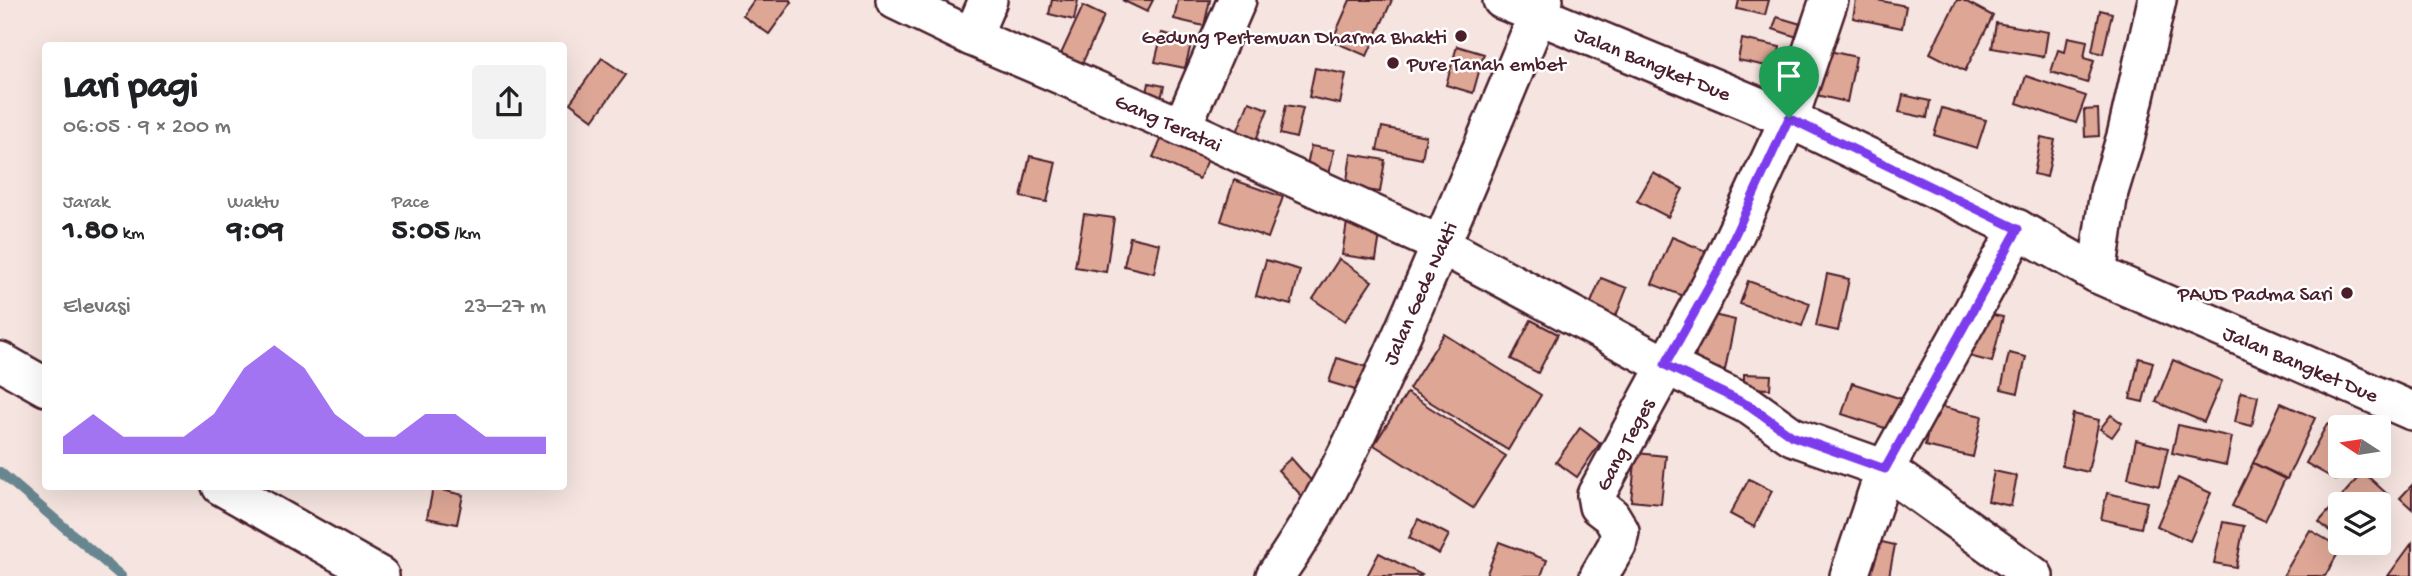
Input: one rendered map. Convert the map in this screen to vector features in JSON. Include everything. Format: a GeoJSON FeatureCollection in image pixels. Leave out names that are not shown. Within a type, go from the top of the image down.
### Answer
{"type":"FeatureCollection","features":[{"type":"Feature","properties":{"kind":"street","name":"Gang Teratai"},"geometry":{"type":"LineString","coordinates":[[895,0],[972,37],[1182,127],[1441,244],[1665,365],[1750,406],[1792,436],[1885,469],[2034,576]]}},
{"type":"Feature","properties":{"kind":"street"},"geometry":{"type":"LineString","coordinates":[[972,37],[988,0]]}},
{"type":"Feature","properties":{"kind":"street"},"geometry":{"type":"LineString","coordinates":[[1182,127],[1237,0]]}},
{"type":"Feature","properties":{"kind":"street","name":"Jalan Bangket Due"},"geometry":{"type":"LineString","coordinates":[[1502,0],[1541,8],[1789,118],[2018,229],[2097,274],[2412,411]]}},
{"type":"Feature","properties":{"kind":"street","name":"Gang Teges"},"geometry":{"type":"LineString","coordinates":[[1599,576],[1617,545],[1620,531],[1611,516],[1598,506],[1596,495],[1719,269],[1789,118],[1829,0]]}},
{"type":"Feature","properties":{"kind":"street"},"geometry":{"type":"LineString","coordinates":[[2097,274],[2109,192],[2126,136],[2157,0]]}},
{"type":"Feature","properties":{"kind":"street","name":"Jalan Gede Nakti"},"geometry":{"type":"LineString","coordinates":[[1275,576],[1299,543],[1345,460],[1441,244],[1541,8]]}},
{"type":"Feature","properties":{"kind":"street"},"geometry":{"type":"LineString","coordinates":[[1849,576],[1885,469],[2018,229]]}},
{"type":"Feature","properties":{"kind":"street"},"geometry":{"type":"LineString","coordinates":[[0,361],[42,385]]}},
{"type":"Feature","properties":{"kind":"street"},"geometry":{"type":"LineString","coordinates":[[228,490],[380,576]]}},
{"type":"Feature","properties":{"kind":"building"},"geometry":{"type":"Polygon","coordinates":[[[754,0],[792,2],[769,34],[743,16],[754,0]]]}},
{"type":"Feature","properties":{"kind":"building"},"geometry":{"type":"Polygon","coordinates":[[[1052,0],[1078,0],[1074,20],[1049,14],[1052,0]]]}},
{"type":"Feature","properties":{"kind":"building"},"geometry":{"type":"Polygon","coordinates":[[[1122,0],[1153,0],[1147,12],[1122,0]]]}},
{"type":"Feature","properties":{"kind":"building"},"geometry":{"type":"Polygon","coordinates":[[[1178,0],[1210,0],[1204,26],[1174,19],[1178,0]]]}},
{"type":"Feature","properties":{"kind":"building"},"geometry":{"type":"Polygon","coordinates":[[[1350,0],[1392,0],[1367,56],[1332,41],[1350,0]]]}},
{"type":"Feature","properties":{"kind":"building"},"geometry":{"type":"Polygon","coordinates":[[[1739,0],[1769,0],[1765,15],[1737,9],[1739,0]]]}},
{"type":"Feature","properties":{"kind":"building"},"geometry":{"type":"Polygon","coordinates":[[[1856,0],[1877,0],[1906,6],[1902,28],[1853,18],[1856,0]]]}},
{"type":"Feature","properties":{"kind":"building"},"geometry":{"type":"Polygon","coordinates":[[[1957,0],[1963,0],[1993,16],[1965,71],[1930,53],[1957,0]]]}},
{"type":"Feature","properties":{"kind":"building"},"geometry":{"type":"Polygon","coordinates":[[[1083,6],[1104,16],[1076,77],[1055,67],[1083,6]]]}},
{"type":"Feature","properties":{"kind":"building"},"geometry":{"type":"Polygon","coordinates":[[[2100,10],[2112,13],[2103,54],[2092,51],[2100,10]]]}},
{"type":"Feature","properties":{"kind":"building"},"geometry":{"type":"Polygon","coordinates":[[[1777,17],[1801,24],[1797,37],[1773,29],[1777,17]]]}},
{"type":"Feature","properties":{"kind":"building"},"geometry":{"type":"Polygon","coordinates":[[[1996,23],[2048,32],[2044,57],[1992,48],[1996,23]]]}},
{"type":"Feature","properties":{"kind":"building"},"geometry":{"type":"Polygon","coordinates":[[[1162,33],[1192,40],[1185,68],[1155,62],[1162,33]]]}},
{"type":"Feature","properties":{"kind":"building"},"geometry":{"type":"Polygon","coordinates":[[[2068,37],[2087,41],[2084,58],[2094,61],[2087,83],[2051,72],[2058,50],[2065,52],[2068,37]]]}},
{"type":"Feature","properties":{"kind":"building"},"geometry":{"type":"Polygon","coordinates":[[[1742,39],[1780,47],[1776,68],[1738,60],[1742,39]]]}},
{"type":"Feature","properties":{"kind":"building"},"geometry":{"type":"Polygon","coordinates":[[[1457,46],[1484,54],[1473,93],[1446,85],[1457,46]]]}},
{"type":"Feature","properties":{"kind":"building"},"geometry":{"type":"Polygon","coordinates":[[[1825,50],[1856,57],[1847,102],[1816,95],[1825,50]]]}},
{"type":"Feature","properties":{"kind":"building"},"geometry":{"type":"Polygon","coordinates":[[[602,58],[626,75],[593,120],[570,103],[602,58]]]}},
{"type":"Feature","properties":{"kind":"building"},"geometry":{"type":"Polygon","coordinates":[[[1315,68],[1346,74],[1340,104],[1309,97],[1315,68]]]}},
{"type":"Feature","properties":{"kind":"building"},"geometry":{"type":"Polygon","coordinates":[[[2026,76],[2086,96],[2076,123],[2017,103],[2026,76]]]}},
{"type":"Feature","properties":{"kind":"building"},"geometry":{"type":"Polygon","coordinates":[[[1149,83],[1164,86],[1158,111],[1144,108],[1149,83]]]}},
{"type":"Feature","properties":{"kind":"building"},"geometry":{"type":"Polygon","coordinates":[[[1903,95],[1930,101],[1927,118],[1899,112],[1903,95]]]}},
{"type":"Feature","properties":{"kind":"building"},"geometry":{"type":"Polygon","coordinates":[[[1249,102],[1268,109],[1252,150],[1233,142],[1249,102]]]}},
{"type":"Feature","properties":{"kind":"building"},"geometry":{"type":"Polygon","coordinates":[[[1286,105],[1303,108],[1296,138],[1280,134],[1286,105]]]}},
{"type":"Feature","properties":{"kind":"building"},"geometry":{"type":"Polygon","coordinates":[[[1942,108],[1986,120],[1977,148],[1934,135],[1942,108]]]}},
{"type":"Feature","properties":{"kind":"building"},"geometry":{"type":"Polygon","coordinates":[[[2098,109],[2099,136],[2085,137],[2084,110],[2098,109]]]}},
{"type":"Feature","properties":{"kind":"building"},"geometry":{"type":"Polygon","coordinates":[[[1168,125],[1214,147],[1199,179],[1153,157],[1168,125]]]}},
{"type":"Feature","properties":{"kind":"building"},"geometry":{"type":"Polygon","coordinates":[[[1382,127],[1426,136],[1422,159],[1377,150],[1382,127]]]}},
{"type":"Feature","properties":{"kind":"building"},"geometry":{"type":"Polygon","coordinates":[[[2041,137],[2055,140],[2047,177],[2034,174],[2041,137]]]}},
{"type":"Feature","properties":{"kind":"building"},"geometry":{"type":"Polygon","coordinates":[[[1311,146],[1334,150],[1328,180],[1305,175],[1311,146]]]}},
{"type":"Feature","properties":{"kind":"building"},"geometry":{"type":"Polygon","coordinates":[[[1351,154],[1385,160],[1380,192],[1346,187],[1351,154]]]}},
{"type":"Feature","properties":{"kind":"building"},"geometry":{"type":"Polygon","coordinates":[[[1030,156],[1056,162],[1047,202],[1021,197],[1030,156]]]}},
{"type":"Feature","properties":{"kind":"building"},"geometry":{"type":"Polygon","coordinates":[[[1653,173],[1683,189],[1668,217],[1637,201],[1653,173]]]}},
{"type":"Feature","properties":{"kind":"building"},"geometry":{"type":"Polygon","coordinates":[[[1234,180],[1283,197],[1268,238],[1221,221],[1234,180]]]}},
{"type":"Feature","properties":{"kind":"building"},"geometry":{"type":"Polygon","coordinates":[[[1084,214],[1114,218],[1106,272],[1075,267],[1084,214]]]}},
{"type":"Feature","properties":{"kind":"building"},"geometry":{"type":"Polygon","coordinates":[[[1347,222],[1381,228],[1376,260],[1342,255],[1347,222]]]}},
{"type":"Feature","properties":{"kind":"building"},"geometry":{"type":"Polygon","coordinates":[[[1130,237],[1160,244],[1154,273],[1124,266],[1130,237]]]}},
{"type":"Feature","properties":{"kind":"building"},"geometry":{"type":"Polygon","coordinates":[[[1672,237],[1713,254],[1694,300],[1652,284],[1672,237]]]}},
{"type":"Feature","properties":{"kind":"building"},"geometry":{"type":"Polygon","coordinates":[[[1339,259],[1372,281],[1345,321],[1313,299],[1339,259]]]}},
{"type":"Feature","properties":{"kind":"building"},"geometry":{"type":"Polygon","coordinates":[[[1266,260],[1300,270],[1291,305],[1256,296],[1266,260]]]}},
{"type":"Feature","properties":{"kind":"building"},"geometry":{"type":"Polygon","coordinates":[[[1827,274],[1849,279],[1838,331],[1816,326],[1827,274]]]}},
{"type":"Feature","properties":{"kind":"building"},"geometry":{"type":"Polygon","coordinates":[[[1601,278],[1627,288],[1614,321],[1588,310],[1601,278]]]}},
{"type":"Feature","properties":{"kind":"building"},"geometry":{"type":"Polygon","coordinates":[[[1748,281],[1810,303],[1802,326],[1740,304],[1748,281]]]}},
{"type":"Feature","properties":{"kind":"building"},"geometry":{"type":"Polygon","coordinates":[[[1975,311],[2003,317],[1992,362],[1965,355],[1975,311]]]}},
{"type":"Feature","properties":{"kind":"building"},"geometry":{"type":"Polygon","coordinates":[[[1705,313],[1735,320],[1725,370],[1694,363],[1705,313]]]}},
{"type":"Feature","properties":{"kind":"building"},"geometry":{"type":"Polygon","coordinates":[[[1531,320],[1558,334],[1538,373],[1511,359],[1531,320]]]}},
{"type":"Feature","properties":{"kind":"building"},"geometry":{"type":"Polygon","coordinates":[[[1444,334],[1541,395],[1508,450],[1409,389],[1444,334]]]}},
{"type":"Feature","properties":{"kind":"building"},"geometry":{"type":"Polygon","coordinates":[[[2009,353],[2026,357],[2018,393],[2001,389],[2009,353]]]}},
{"type":"Feature","properties":{"kind":"building"},"geometry":{"type":"Polygon","coordinates":[[[1337,358],[1370,368],[1362,392],[1329,382],[1337,358]]]}},
{"type":"Feature","properties":{"kind":"building"},"geometry":{"type":"Polygon","coordinates":[[[2139,358],[2153,362],[2143,402],[2130,399],[2139,358]]]}},
{"type":"Feature","properties":{"kind":"building"},"geometry":{"type":"Polygon","coordinates":[[[2173,360],[2222,381],[2204,422],[2156,402],[2173,360]]]}},
{"type":"Feature","properties":{"kind":"building"},"geometry":{"type":"Polygon","coordinates":[[[1744,374],[1771,375],[1770,389],[1744,388],[1744,374]]]}},
{"type":"Feature","properties":{"kind":"building"},"geometry":{"type":"Polygon","coordinates":[[[1852,383],[1905,400],[1894,431],[1842,414],[1852,383]]]}},
{"type":"Feature","properties":{"kind":"building"},"geometry":{"type":"Polygon","coordinates":[[[2241,392],[2258,396],[2252,426],[2235,422],[2241,392]]]}},
{"type":"Feature","properties":{"kind":"building"},"geometry":{"type":"Polygon","coordinates":[[[1407,393],[1506,456],[1473,508],[1374,445],[1407,393]]]}},
{"type":"Feature","properties":{"kind":"building"},"geometry":{"type":"Polygon","coordinates":[[[2281,403],[2315,418],[2287,479],[2253,463],[2281,403]]]}},
{"type":"Feature","properties":{"kind":"building"},"geometry":{"type":"Polygon","coordinates":[[[1934,405],[1982,416],[1973,457],[1925,446],[1934,405]]]}},
{"type":"Feature","properties":{"kind":"building"},"geometry":{"type":"Polygon","coordinates":[[[2073,414],[2099,420],[2088,472],[2062,466],[2073,414]]]}},
{"type":"Feature","properties":{"kind":"building"},"geometry":{"type":"Polygon","coordinates":[[[2111,415],[2122,423],[2112,437],[2100,429],[2111,415]]]}},
{"type":"Feature","properties":{"kind":"building"},"geometry":{"type":"Polygon","coordinates":[[[2327,424],[2328,425],[2328,475],[2306,463],[2327,424]]]}},
{"type":"Feature","properties":{"kind":"building"},"geometry":{"type":"Polygon","coordinates":[[[2178,425],[2232,437],[2226,465],[2172,453],[2178,425]]]}},
{"type":"Feature","properties":{"kind":"building"},"geometry":{"type":"Polygon","coordinates":[[[1580,428],[1600,443],[1577,477],[1556,462],[1580,428]]]}},
{"type":"Feature","properties":{"kind":"building"},"geometry":{"type":"Polygon","coordinates":[[[2136,440],[2168,448],[2159,486],[2128,478],[2136,440]]]}},
{"type":"Feature","properties":{"kind":"building"},"geometry":{"type":"Polygon","coordinates":[[[1636,453],[1666,456],[1661,504],[1631,501],[1636,453]]]}},
{"type":"Feature","properties":{"kind":"building"},"geometry":{"type":"Polygon","coordinates":[[[1291,458],[1322,493],[1309,504],[1278,470],[1291,458]]]}},
{"type":"Feature","properties":{"kind":"building"},"geometry":{"type":"Polygon","coordinates":[[[2253,463],[2285,479],[2265,521],[2232,506],[2253,463]]]}},
{"type":"Feature","properties":{"kind":"building"},"geometry":{"type":"Polygon","coordinates":[[[1994,471],[2017,476],[2011,506],[1988,501],[1994,471]]]}},
{"type":"Feature","properties":{"kind":"building"},"geometry":{"type":"Polygon","coordinates":[[[2178,478],[2211,493],[2190,541],[2157,526],[2178,478]]]}},
{"type":"Feature","properties":{"kind":"building"},"geometry":{"type":"Polygon","coordinates":[[[2358,478],[2370,478],[2385,492],[2345,492],[2358,478]]]}},
{"type":"Feature","properties":{"kind":"building"},"geometry":{"type":"Polygon","coordinates":[[[1749,479],[1772,491],[1754,527],[1730,514],[1749,479]]]}},
{"type":"Feature","properties":{"kind":"building"},"geometry":{"type":"Polygon","coordinates":[[[2412,485],[2412,509],[2400,498],[2412,485]]]}},
{"type":"Feature","properties":{"kind":"building"},"geometry":{"type":"Polygon","coordinates":[[[433,490],[463,495],[457,524],[427,518],[433,490]]]}},
{"type":"Feature","properties":{"kind":"building"},"geometry":{"type":"Polygon","coordinates":[[[2107,493],[2147,502],[2141,528],[2101,519],[2107,493]]]}},
{"type":"Feature","properties":{"kind":"building"},"geometry":{"type":"Polygon","coordinates":[[[2328,512],[2328,530],[2319,522],[2328,512]]]}},
{"type":"Feature","properties":{"kind":"building"},"geometry":{"type":"Polygon","coordinates":[[[1418,519],[1449,535],[1439,554],[1409,538],[1418,519]]]}},
{"type":"Feature","properties":{"kind":"building"},"geometry":{"type":"Polygon","coordinates":[[[2223,522],[2244,526],[2236,567],[2214,563],[2223,522]]]}},
{"type":"Feature","properties":{"kind":"building"},"geometry":{"type":"Polygon","coordinates":[[[2310,530],[2328,540],[2328,555],[2337,555],[2325,576],[2283,576],[2310,530]]]}},
{"type":"Feature","properties":{"kind":"building"},"geometry":{"type":"Polygon","coordinates":[[[1873,540],[1895,545],[1889,576],[1865,576],[1873,540]]]}},
{"type":"Feature","properties":{"kind":"building"},"geometry":{"type":"Polygon","coordinates":[[[1499,542],[1547,560],[1541,576],[1486,576],[1499,542]]]}},
{"type":"Feature","properties":{"kind":"building"},"geometry":{"type":"Polygon","coordinates":[[[2412,543],[2412,576],[2388,576],[2412,543]]]}},
{"type":"Feature","properties":{"kind":"building"},"geometry":{"type":"Polygon","coordinates":[[[1379,553],[1422,575],[1367,576],[1379,553]]]}},
{"type":"Feature","properties":{"kind":"waterway"},"geometry":{"type":"LineString","coordinates":[[0,472],[121,576]]}},
{"type":"Feature","properties":{"kind":"place","name":"Gedung Pertemuan Dharma Bhakti"},"geometry":{"type":"Point","coordinates":[1461,36]}},
{"type":"Feature","properties":{"kind":"place","name":"Pure Tanah embet"},"geometry":{"type":"Point","coordinates":[1393,63]}},
{"type":"Feature","properties":{"kind":"place","name":"PAUD Padma Sari"},"geometry":{"type":"Point","coordinates":[2347,293]}},
{"type":"Feature","properties":{"kind":"route"},"geometry":{"type":"LineString","coordinates":[[1789,118],[2018,229],[1885,469],[1792,436],[1750,406],[1665,365],[1719,269],[1789,118]]}}]}
